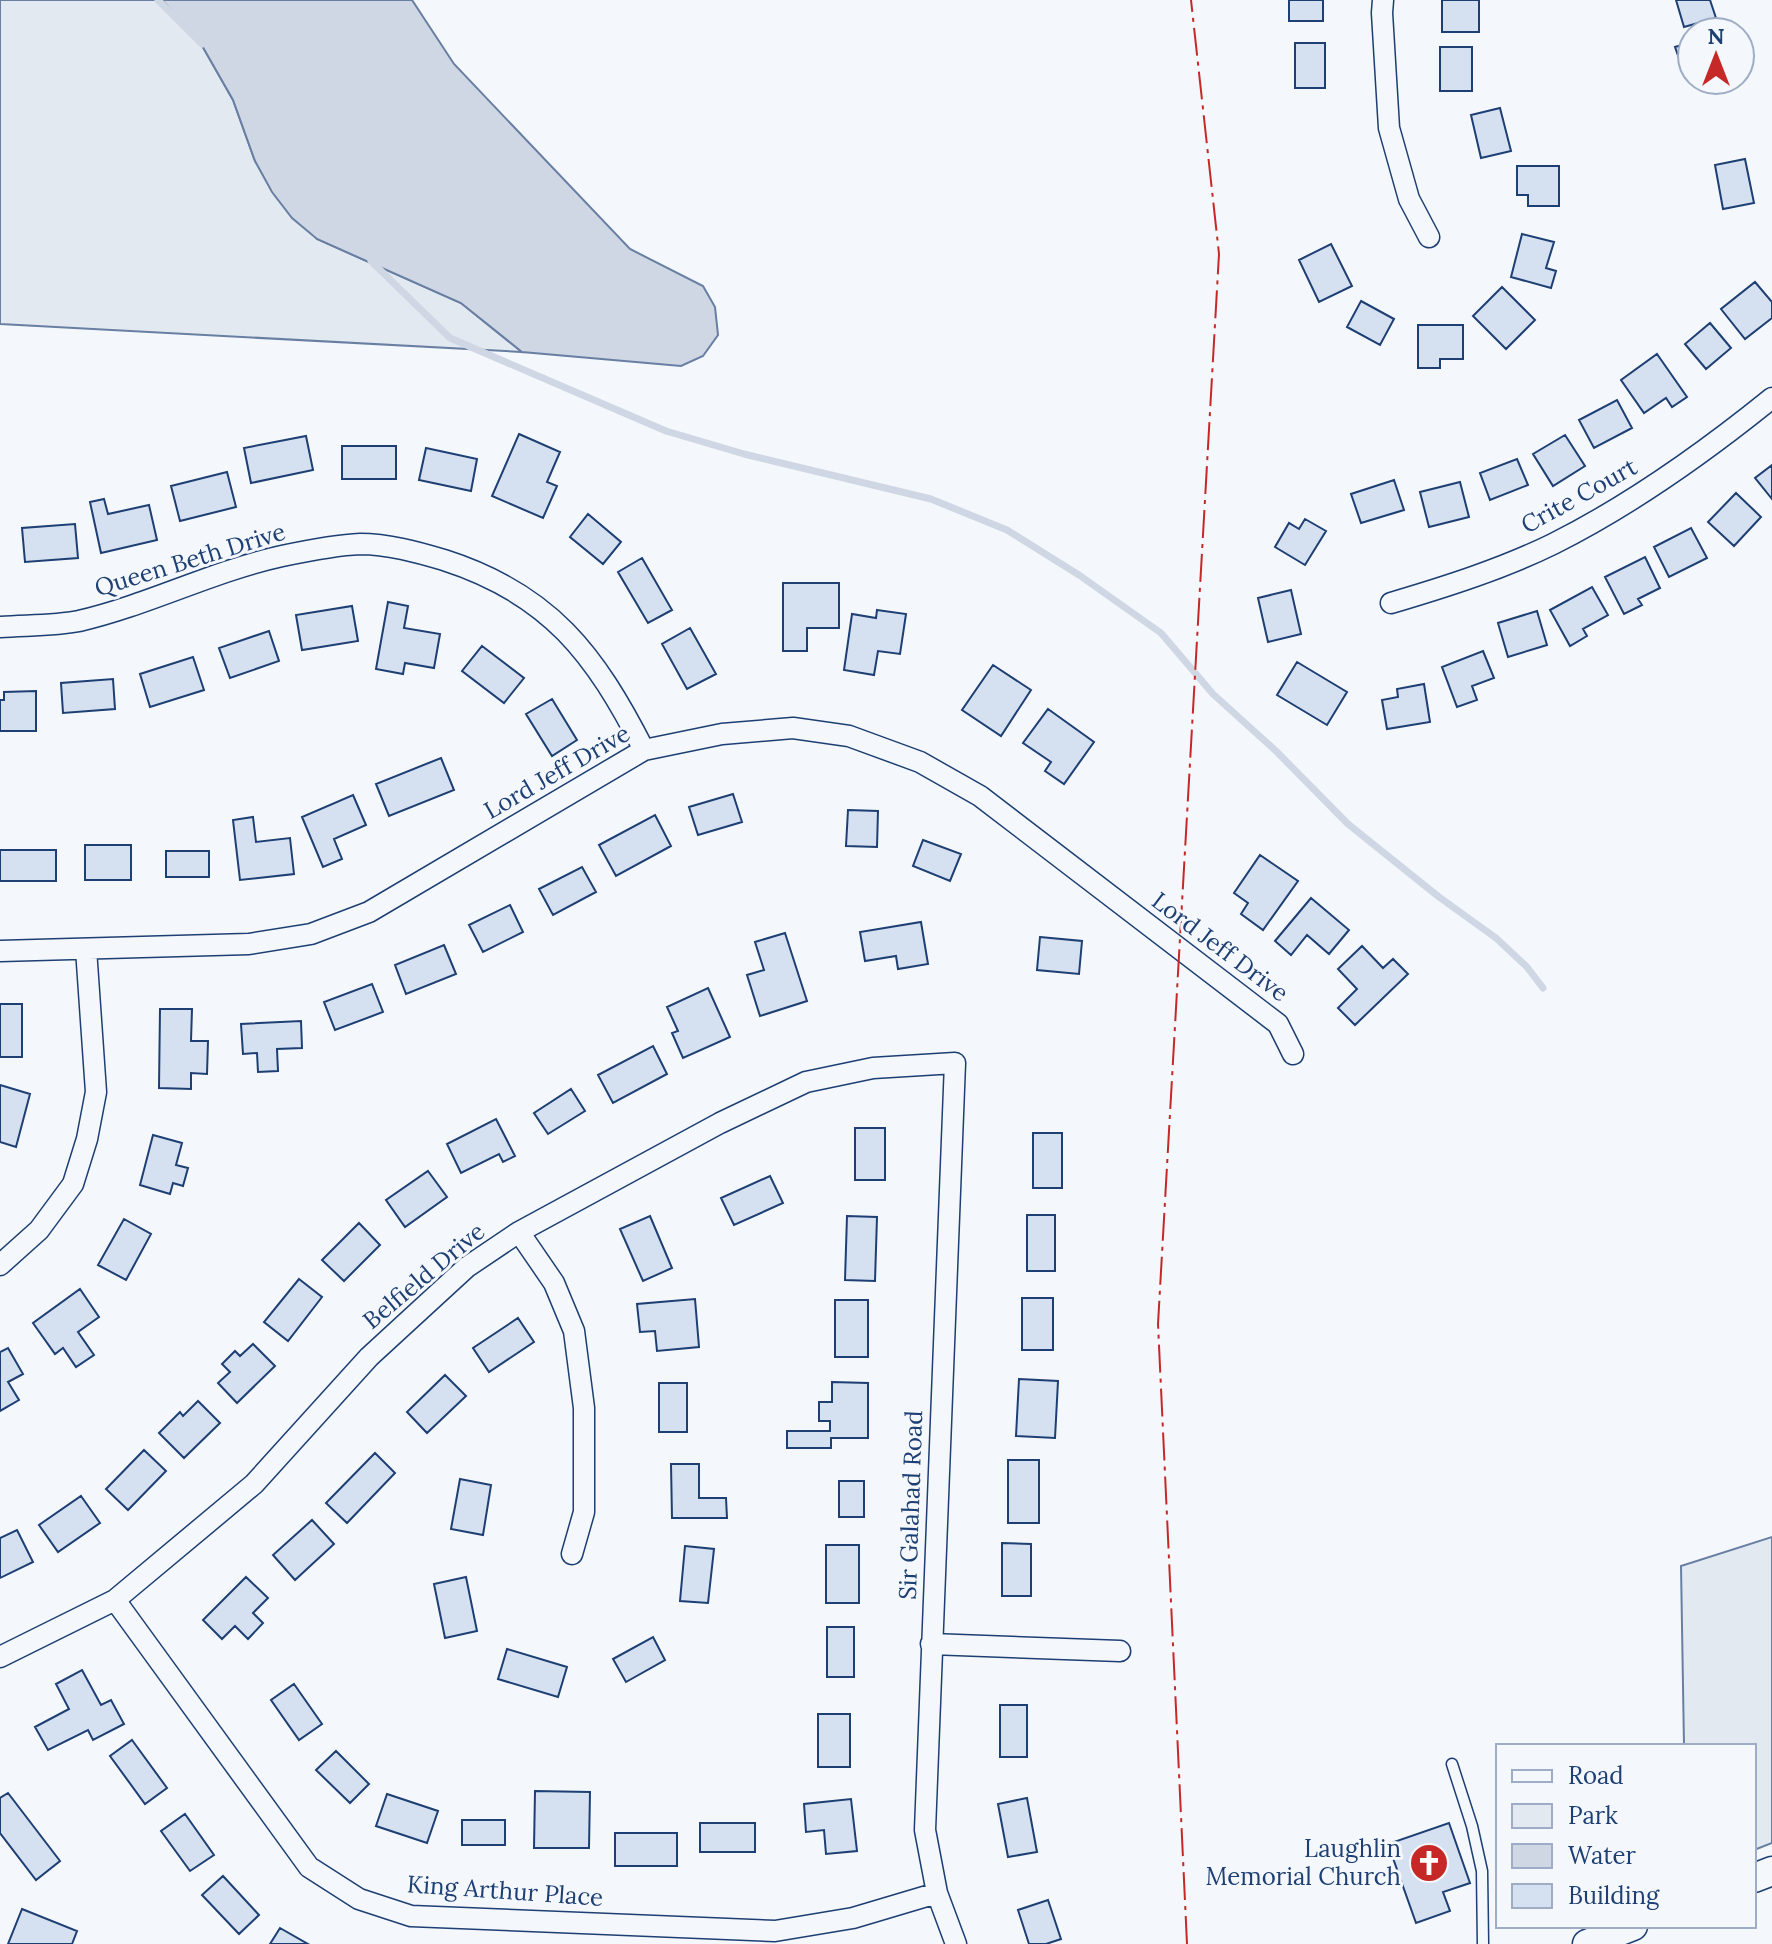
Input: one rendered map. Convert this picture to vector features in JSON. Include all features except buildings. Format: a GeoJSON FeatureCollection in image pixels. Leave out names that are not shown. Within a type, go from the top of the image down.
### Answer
{"type":"FeatureCollection","features":[{"type":"Feature","properties":{"kind":"main road"},"geometry":{"type":"LineString","coordinates":[[1587,1944],[1628,1928]]}},
{"type":"Feature","properties":{"kind":"street"},"geometry":{"type":"LineString","coordinates":[[1383,0],[1389,128],[1409,199],[1429,237]]}},
{"type":"Feature","properties":{"kind":"street","name":"Crite Court"},"geometry":{"type":"LineString","coordinates":[[1391,603],[1442,588],[1551,545],[1638,497],[1733,430],[1772,398]]}},
{"type":"Feature","properties":{"kind":"street","name":"Queen Beth Drive"},"geometry":{"type":"LineString","coordinates":[[0,627],[77,621],[280,557],[360,544],[415,551],[470,568],[513,588],[552,619],[578,645],[616,695],[644,750]]}},
{"type":"Feature","properties":{"kind":"street","name":"Lord Jeff Drive"},"geometry":{"type":"LineString","coordinates":[[0,951],[249,944],[311,934],[369,912],[644,750],[722,734],[793,728],[849,736],[920,762],[980,796],[1278,1024],[1293,1054]]}},
{"type":"Feature","properties":{"kind":"street"},"geometry":{"type":"LineString","coordinates":[[0,1265],[39,1230],[73,1184],[87,1139],[96,1092],[86,949]]}},
{"type":"Feature","properties":{"kind":"street","name":"Belfield Drive"},"geometry":{"type":"LineString","coordinates":[[0,1657],[115,1600],[254,1484],[369,1357],[445,1287],[467,1267],[519,1232],[694,1137],[806,1082],[873,1068],[955,1063]]}},
{"type":"Feature","properties":{"kind":"street","name":"Sir Galahad Road"},"geometry":{"type":"LineString","coordinates":[[955,1063],[925,1830],[937,1893],[956,1944]]}},
{"type":"Feature","properties":{"kind":"street"},"geometry":{"type":"LineString","coordinates":[[519,1232],[554,1283],[574,1331],[584,1408],[584,1512],[572,1554]]}},
{"type":"Feature","properties":{"kind":"street","name":"King Arthur Place"},"geometry":{"type":"LineString","coordinates":[[115,1600],[309,1867],[359,1899],[411,1916],[775,1931],[853,1918],[937,1893]]}},
{"type":"Feature","properties":{"kind":"street"},"geometry":{"type":"LineString","coordinates":[[931,1644],[1120,1651]]}},
{"type":"Feature","properties":{"kind":"lane"},"geometry":{"type":"LineString","coordinates":[[1452,1764],[1472,1826],[1482,1871],[1483,1944]]}},
{"type":"Feature","properties":{"kind":"green space"},"geometry":{"type":"Polygon","coordinates":[[[0,0],[162,0],[200,42],[233,100],[255,161],[317,239],[461,303],[522,352],[0,324],[0,0]]]}},
{"type":"Feature","properties":{"kind":"green space"},"geometry":{"type":"Polygon","coordinates":[[[1772,1537],[1772,1843],[1756,1849],[1756,1744],[1684,1744],[1681,1566],[1772,1537]]]}},
{"type":"Feature","properties":{"kind":"water"},"geometry":{"type":"Polygon","coordinates":[[[162,0],[412,0],[454,64],[630,249],[703,286],[715,307],[718,335],[703,356],[681,366],[522,352],[461,303],[317,239],[292,218],[272,192],[255,161],[233,100],[200,42],[162,0]]]}},
{"type":"Feature","properties":{"kind":"waterway"},"geometry":{"type":"LineString","coordinates":[[158,0],[202,44]]}},
{"type":"Feature","properties":{"kind":"waterway"},"geometry":{"type":"LineString","coordinates":[[371,261],[450,338],[666,431],[744,454],[931,499],[1007,530],[1079,575],[1161,633],[1213,694],[1276,751],[1348,824],[1496,938],[1527,967],[1543,988]]}},
{"type":"Feature","properties":{"kind":"power"},"geometry":{"type":"LineString","coordinates":[[1187,1944],[1158,1324],[1219,254],[1191,0]]}},
{"type":"Feature","properties":{"kind":"place","name":"Laughlin Memorial Church"},"geometry":{"type":"Point","coordinates":[1429,1863]}}]}
